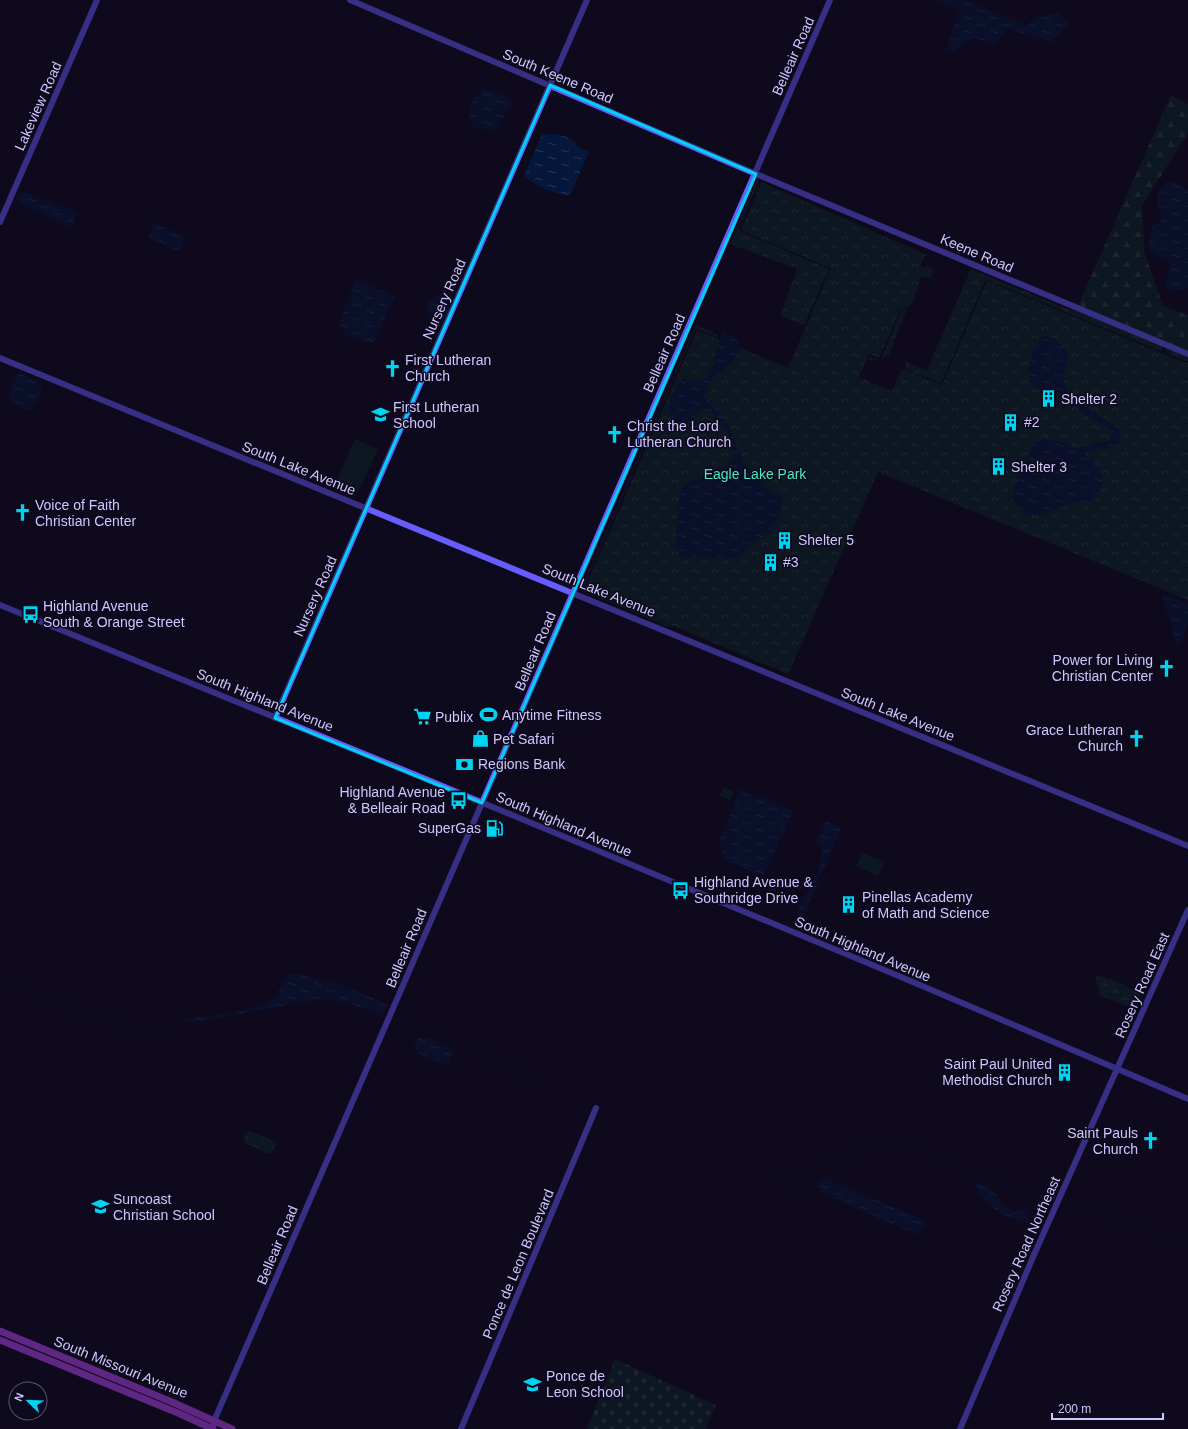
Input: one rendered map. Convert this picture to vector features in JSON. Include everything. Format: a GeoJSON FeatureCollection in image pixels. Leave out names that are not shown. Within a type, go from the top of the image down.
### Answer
{"type":"FeatureCollection","features":[{"type":"Feature","properties":{"kind":"main road","name":"South Missouri Avenue"},"geometry":{"type":"LineString","coordinates":[[0,1331],[172,1402],[232,1429]]}},
{"type":"Feature","properties":{"kind":"main road","name":"South Missouri Avenue"},"geometry":{"type":"LineString","coordinates":[[0,1340],[178,1413],[211,1429]]}},
{"type":"Feature","properties":{"kind":"street","name":"Lakeview Road"},"geometry":{"type":"LineString","coordinates":[[0,222],[97,0]]}},
{"type":"Feature","properties":{"kind":"street","name":"South Keene Road"},"geometry":{"type":"LineString","coordinates":[[350,0],[756,174]]}},
{"type":"Feature","properties":{"kind":"street","name":"Nursery Road"},"geometry":{"type":"LineString","coordinates":[[275,718],[587,0]]}},
{"type":"Feature","properties":{"kind":"street","name":"Belleair Road"},"geometry":{"type":"LineString","coordinates":[[211,1429],[572,593],[756,174],[830,0]]}},
{"type":"Feature","properties":{"kind":"street","name":"Keene Road"},"geometry":{"type":"LineString","coordinates":[[756,174],[1188,354]]}},
{"type":"Feature","properties":{"kind":"street","name":"South Lake Avenue"},"geometry":{"type":"LineString","coordinates":[[0,358],[1188,846]]}},
{"type":"Feature","properties":{"kind":"street","name":"South Highland Avenue"},"geometry":{"type":"LineString","coordinates":[[0,605],[482,803],[1188,1099]]}},
{"type":"Feature","properties":{"kind":"street","name":"Rosery Road East"},"geometry":{"type":"LineString","coordinates":[[1118,1069],[1188,910]]}},
{"type":"Feature","properties":{"kind":"street","name":"Rosery Road Northeast"},"geometry":{"type":"LineString","coordinates":[[960,1429],[1030,1264],[1118,1069]]}},
{"type":"Feature","properties":{"kind":"street","name":"Ponce de Leon Boulevard"},"geometry":{"type":"LineString","coordinates":[[461,1429],[596,1108]]}},
{"type":"Feature","properties":{"kind":"highlighted area"},"geometry":{"type":"Polygon","coordinates":[[[550,85],[756,174],[482,803],[275,718],[550,85]]]}},
{"type":"Feature","properties":{"kind":"green space"},"geometry":{"type":"Polygon","coordinates":[[[1171,95],[1188,104],[1188,133],[1142,206],[1145,254],[1163,306],[1188,315],[1188,352],[1078,306],[1171,95]]]}},
{"type":"Feature","properties":{"kind":"green space"},"geometry":{"type":"Polygon","coordinates":[[[757,180],[759,181],[738,229],[739,231],[829,269],[804,325],[780,316],[797,269],[730,244],[757,180]]]}},
{"type":"Feature","properties":{"kind":"green space","name":"Eagle Lake Park"},"geometry":{"type":"Polygon","coordinates":[[[761,182],[925,254],[919,269],[920,281],[914,299],[909,306],[900,311],[879,358],[869,354],[859,377],[892,391],[902,369],[942,385],[987,281],[1188,364],[1188,600],[878,472],[788,674],[585,589],[697,330],[788,368],[831,268],[740,230],[747,217],[761,182]]]}},
{"type":"Feature","properties":{"kind":"green space"},"geometry":{"type":"Polygon","coordinates":[[[924,253],[934,258],[926,255],[921,265],[922,268],[928,266],[932,269],[932,277],[930,278],[925,278],[918,275],[918,267],[924,253]]]}},
{"type":"Feature","properties":{"kind":"green space"},"geometry":{"type":"Polygon","coordinates":[[[971,269],[1163,346],[1161,351],[988,280],[985,281],[941,383],[905,369],[906,362],[927,370],[971,269]]]}},
{"type":"Feature","properties":{"kind":"green space"},"geometry":{"type":"Polygon","coordinates":[[[907,309],[889,355],[881,359],[901,312],[907,309]]]}},
{"type":"Feature","properties":{"kind":"green space"},"geometry":{"type":"Polygon","coordinates":[[[696,325],[718,335],[718,337],[697,329],[695,330],[583,588],[584,590],[669,625],[671,628],[581,590],[696,325]]]}},
{"type":"Feature","properties":{"kind":"green space"},"geometry":{"type":"Polygon","coordinates":[[[1167,347],[1188,356],[1188,362],[1165,352],[1167,347]]]}},
{"type":"Feature","properties":{"kind":"green space"},"geometry":{"type":"Polygon","coordinates":[[[870,356],[878,360],[868,360],[870,356]]]}},
{"type":"Feature","properties":{"kind":"green space"},"geometry":{"type":"Polygon","coordinates":[[[355,439],[378,449],[359,491],[336,481],[355,439]]]}},
{"type":"Feature","properties":{"kind":"green space"},"geometry":{"type":"Polygon","coordinates":[[[723,787],[733,792],[730,800],[720,796],[723,787]]]}},
{"type":"Feature","properties":{"kind":"green space"},"geometry":{"type":"Polygon","coordinates":[[[862,853],[884,862],[878,876],[856,866],[862,853]]]}},
{"type":"Feature","properties":{"kind":"green space"},"geometry":{"type":"Polygon","coordinates":[[[1098,975],[1111,979],[1140,993],[1137,1006],[1134,1009],[1099,995],[1100,991],[1095,980],[1098,975]]]}},
{"type":"Feature","properties":{"kind":"green space"},"geometry":{"type":"Polygon","coordinates":[[[250,1131],[274,1141],[276,1144],[271,1153],[268,1154],[245,1143],[244,1135],[250,1131]]]}},
{"type":"Feature","properties":{"kind":"green space"},"geometry":{"type":"Polygon","coordinates":[[[615,1359],[716,1405],[706,1429],[587,1429],[615,1359]]]}},
{"type":"Feature","properties":{"kind":"water"},"geometry":{"type":"Polygon","coordinates":[[[936,0],[966,0],[1026,25],[1040,16],[1059,12],[1069,24],[1051,43],[1007,28],[994,46],[974,38],[966,42],[954,52],[946,49],[960,10],[936,0]]]}},
{"type":"Feature","properties":{"kind":"water"},"geometry":{"type":"Polygon","coordinates":[[[482,88],[505,96],[513,104],[505,114],[496,131],[488,128],[481,130],[471,124],[469,120],[469,110],[475,95],[477,96],[482,88]]]}},
{"type":"Feature","properties":{"kind":"water"},"geometry":{"type":"Polygon","coordinates":[[[542,134],[557,134],[569,138],[580,148],[589,152],[571,193],[567,196],[544,189],[524,176],[542,134]]]}},
{"type":"Feature","properties":{"kind":"water"},"geometry":{"type":"Polygon","coordinates":[[[1171,181],[1188,189],[1188,288],[1176,291],[1170,290],[1164,285],[1169,272],[1170,263],[1155,256],[1150,250],[1149,246],[1149,237],[1153,224],[1160,223],[1161,220],[1161,215],[1157,204],[1158,193],[1164,184],[1171,181]]]}},
{"type":"Feature","properties":{"kind":"water"},"geometry":{"type":"Polygon","coordinates":[[[25,192],[78,212],[72,227],[22,205],[17,199],[18,196],[25,192]]]}},
{"type":"Feature","properties":{"kind":"water"},"geometry":{"type":"Polygon","coordinates":[[[154,222],[184,237],[183,246],[179,251],[149,239],[149,234],[154,222]]]}},
{"type":"Feature","properties":{"kind":"water"},"geometry":{"type":"Polygon","coordinates":[[[356,280],[395,296],[376,339],[372,343],[344,334],[339,322],[356,280]]]}},
{"type":"Feature","properties":{"kind":"water"},"geometry":{"type":"Polygon","coordinates":[[[441,294],[451,297],[446,316],[438,324],[431,322],[427,308],[429,301],[432,298],[441,294]]]}},
{"type":"Feature","properties":{"kind":"water"},"geometry":{"type":"Polygon","coordinates":[[[724,333],[735,337],[740,343],[739,352],[735,359],[714,377],[709,384],[706,392],[707,402],[717,410],[728,424],[744,464],[772,493],[778,494],[782,499],[782,507],[775,525],[764,536],[748,546],[739,558],[686,558],[679,556],[676,542],[677,516],[681,489],[691,481],[727,466],[734,457],[728,435],[719,420],[713,414],[700,410],[691,420],[684,423],[677,423],[672,419],[669,405],[672,395],[682,379],[700,381],[706,378],[710,373],[713,367],[720,338],[724,333]]]}},
{"type":"Feature","properties":{"kind":"water"},"geometry":{"type":"Polygon","coordinates":[[[1043,336],[1055,340],[1069,355],[1064,383],[1069,392],[1083,405],[1118,428],[1120,431],[1119,439],[1112,447],[1096,449],[1084,454],[1098,467],[1102,478],[1100,491],[1097,496],[1086,502],[1076,501],[1037,516],[1030,516],[1021,511],[1012,497],[1033,444],[1042,439],[1052,438],[1074,448],[1079,448],[1096,442],[1108,441],[1111,439],[1113,432],[1084,413],[1064,395],[1054,391],[1043,391],[1034,386],[1030,380],[1029,364],[1035,348],[1043,336]]]}},
{"type":"Feature","properties":{"kind":"water"},"geometry":{"type":"Polygon","coordinates":[[[19,372],[41,383],[39,398],[30,410],[22,409],[10,402],[13,383],[19,372]]]}},
{"type":"Feature","properties":{"kind":"water"},"geometry":{"type":"Polygon","coordinates":[[[1163,595],[1188,603],[1188,624],[1178,648],[1171,628],[1172,626],[1164,603],[1163,595]]]}},
{"type":"Feature","properties":{"kind":"water"},"geometry":{"type":"Polygon","coordinates":[[[740,789],[794,811],[763,876],[725,861],[719,841],[740,789]]]}},
{"type":"Feature","properties":{"kind":"water"},"geometry":{"type":"Polygon","coordinates":[[[826,821],[841,828],[800,925],[797,926],[800,906],[816,876],[821,859],[822,848],[817,841],[826,821]]]}},
{"type":"Feature","properties":{"kind":"water"},"geometry":{"type":"Polygon","coordinates":[[[291,974],[299,974],[323,981],[330,981],[387,1004],[383,1014],[336,1000],[321,999],[214,1019],[192,1022],[184,1021],[188,1018],[245,1010],[267,1003],[277,995],[285,978],[291,974]]]}},
{"type":"Feature","properties":{"kind":"water"},"geometry":{"type":"Polygon","coordinates":[[[427,1036],[454,1050],[448,1066],[421,1055],[414,1048],[416,1040],[427,1036]]]}},
{"type":"Feature","properties":{"kind":"water"},"geometry":{"type":"Polygon","coordinates":[[[827,1178],[835,1183],[925,1220],[925,1225],[922,1230],[915,1234],[820,1193],[817,1187],[817,1181],[827,1178]]]}},
{"type":"Feature","properties":{"kind":"water"},"geometry":{"type":"Polygon","coordinates":[[[977,1184],[985,1185],[991,1188],[1006,1208],[1018,1211],[1028,1208],[1028,1218],[1032,1220],[1036,1213],[1037,1217],[1034,1225],[1009,1217],[993,1208],[979,1194],[975,1186],[977,1184]]]}},
{"type":"Feature","properties":{"kind":"waterway"},"geometry":{"type":"LineString","coordinates":[[0,975],[29,989]]}},
{"type":"Feature","properties":{"kind":"waterway"},"geometry":{"type":"LineString","coordinates":[[36,991],[119,1025],[151,1027],[175,1024]]}},
{"type":"Feature","properties":{"kind":"waterway"},"geometry":{"type":"LineString","coordinates":[[395,1018],[442,1039],[481,1053],[541,1079]]}},
{"type":"Feature","properties":{"kind":"waterway"},"geometry":{"type":"LineString","coordinates":[[789,1181],[804,1188],[817,1168],[828,1159],[894,1139],[1048,1205]]}},
{"type":"Feature","properties":{"kind":"waterway"},"geometry":{"type":"LineString","coordinates":[[776,1174],[783,1177]]}},
{"type":"Feature","properties":{"kind":"waterway"},"geometry":{"type":"LineString","coordinates":[[1061,1211],[1075,1203],[1085,1202],[1120,1218],[1138,1224],[1168,1239],[1179,1241],[1188,1236]]}},
{"type":"Feature","properties":{"kind":"place","name":"First Lutheran Church"},"geometry":{"type":"Point","coordinates":[392,368]}},
{"type":"Feature","properties":{"kind":"place","name":"Shelter 2"},"geometry":{"type":"Point","coordinates":[1048,399]}},
{"type":"Feature","properties":{"kind":"place","name":"First Lutheran School"},"geometry":{"type":"Point","coordinates":[380,415]}},
{"type":"Feature","properties":{"kind":"place","name":"#2"},"geometry":{"type":"Point","coordinates":[1011,422]}},
{"type":"Feature","properties":{"kind":"place","name":"Christ the Lord Lutheran Church"},"geometry":{"type":"Point","coordinates":[614,434]}},
{"type":"Feature","properties":{"kind":"place","name":"Shelter 3"},"geometry":{"type":"Point","coordinates":[998,467]}},
{"type":"Feature","properties":{"kind":"place","name":"Voice of Faith Christian Center"},"geometry":{"type":"Point","coordinates":[22,513]}},
{"type":"Feature","properties":{"kind":"place","name":"Shelter 5"},"geometry":{"type":"Point","coordinates":[785,540]}},
{"type":"Feature","properties":{"kind":"place","name":"#3"},"geometry":{"type":"Point","coordinates":[770,562]}},
{"type":"Feature","properties":{"kind":"place","name":"Highland Avenue South & Orange Street"},"geometry":{"type":"Point","coordinates":[30,614]}},
{"type":"Feature","properties":{"kind":"place","name":"Power for Living Christian Center"},"geometry":{"type":"Point","coordinates":[1166,668]}},
{"type":"Feature","properties":{"kind":"place","name":"Anytime Fitness"},"geometry":{"type":"Point","coordinates":[489,715]}},
{"type":"Feature","properties":{"kind":"place","name":"Publix"},"geometry":{"type":"Point","coordinates":[422,717]}},
{"type":"Feature","properties":{"kind":"place","name":"Grace Lutheran Church"},"geometry":{"type":"Point","coordinates":[1136,738]}},
{"type":"Feature","properties":{"kind":"place","name":"Pet Safari"},"geometry":{"type":"Point","coordinates":[480,739]}},
{"type":"Feature","properties":{"kind":"place","name":"Regions Bank"},"geometry":{"type":"Point","coordinates":[465,764]}},
{"type":"Feature","properties":{"kind":"place","name":"Highland Avenue & Belleair Road"},"geometry":{"type":"Point","coordinates":[458,800]}},
{"type":"Feature","properties":{"kind":"place","name":"SuperGas"},"geometry":{"type":"Point","coordinates":[494,828]}},
{"type":"Feature","properties":{"kind":"place","name":"Highland Avenue & Southridge Drive"},"geometry":{"type":"Point","coordinates":[681,890]}},
{"type":"Feature","properties":{"kind":"place","name":"Pinellas Academy of Math and Science"},"geometry":{"type":"Point","coordinates":[849,905]}},
{"type":"Feature","properties":{"kind":"place","name":"Saint Paul United Methodist Church"},"geometry":{"type":"Point","coordinates":[1065,1072]}},
{"type":"Feature","properties":{"kind":"place","name":"Saint Pauls Church"},"geometry":{"type":"Point","coordinates":[1151,1141]}},
{"type":"Feature","properties":{"kind":"place","name":"Suncoast Christian School"},"geometry":{"type":"Point","coordinates":[100,1207]}},
{"type":"Feature","properties":{"kind":"place","name":"Ponce de Leon School"},"geometry":{"type":"Point","coordinates":[533,1384]}}]}
